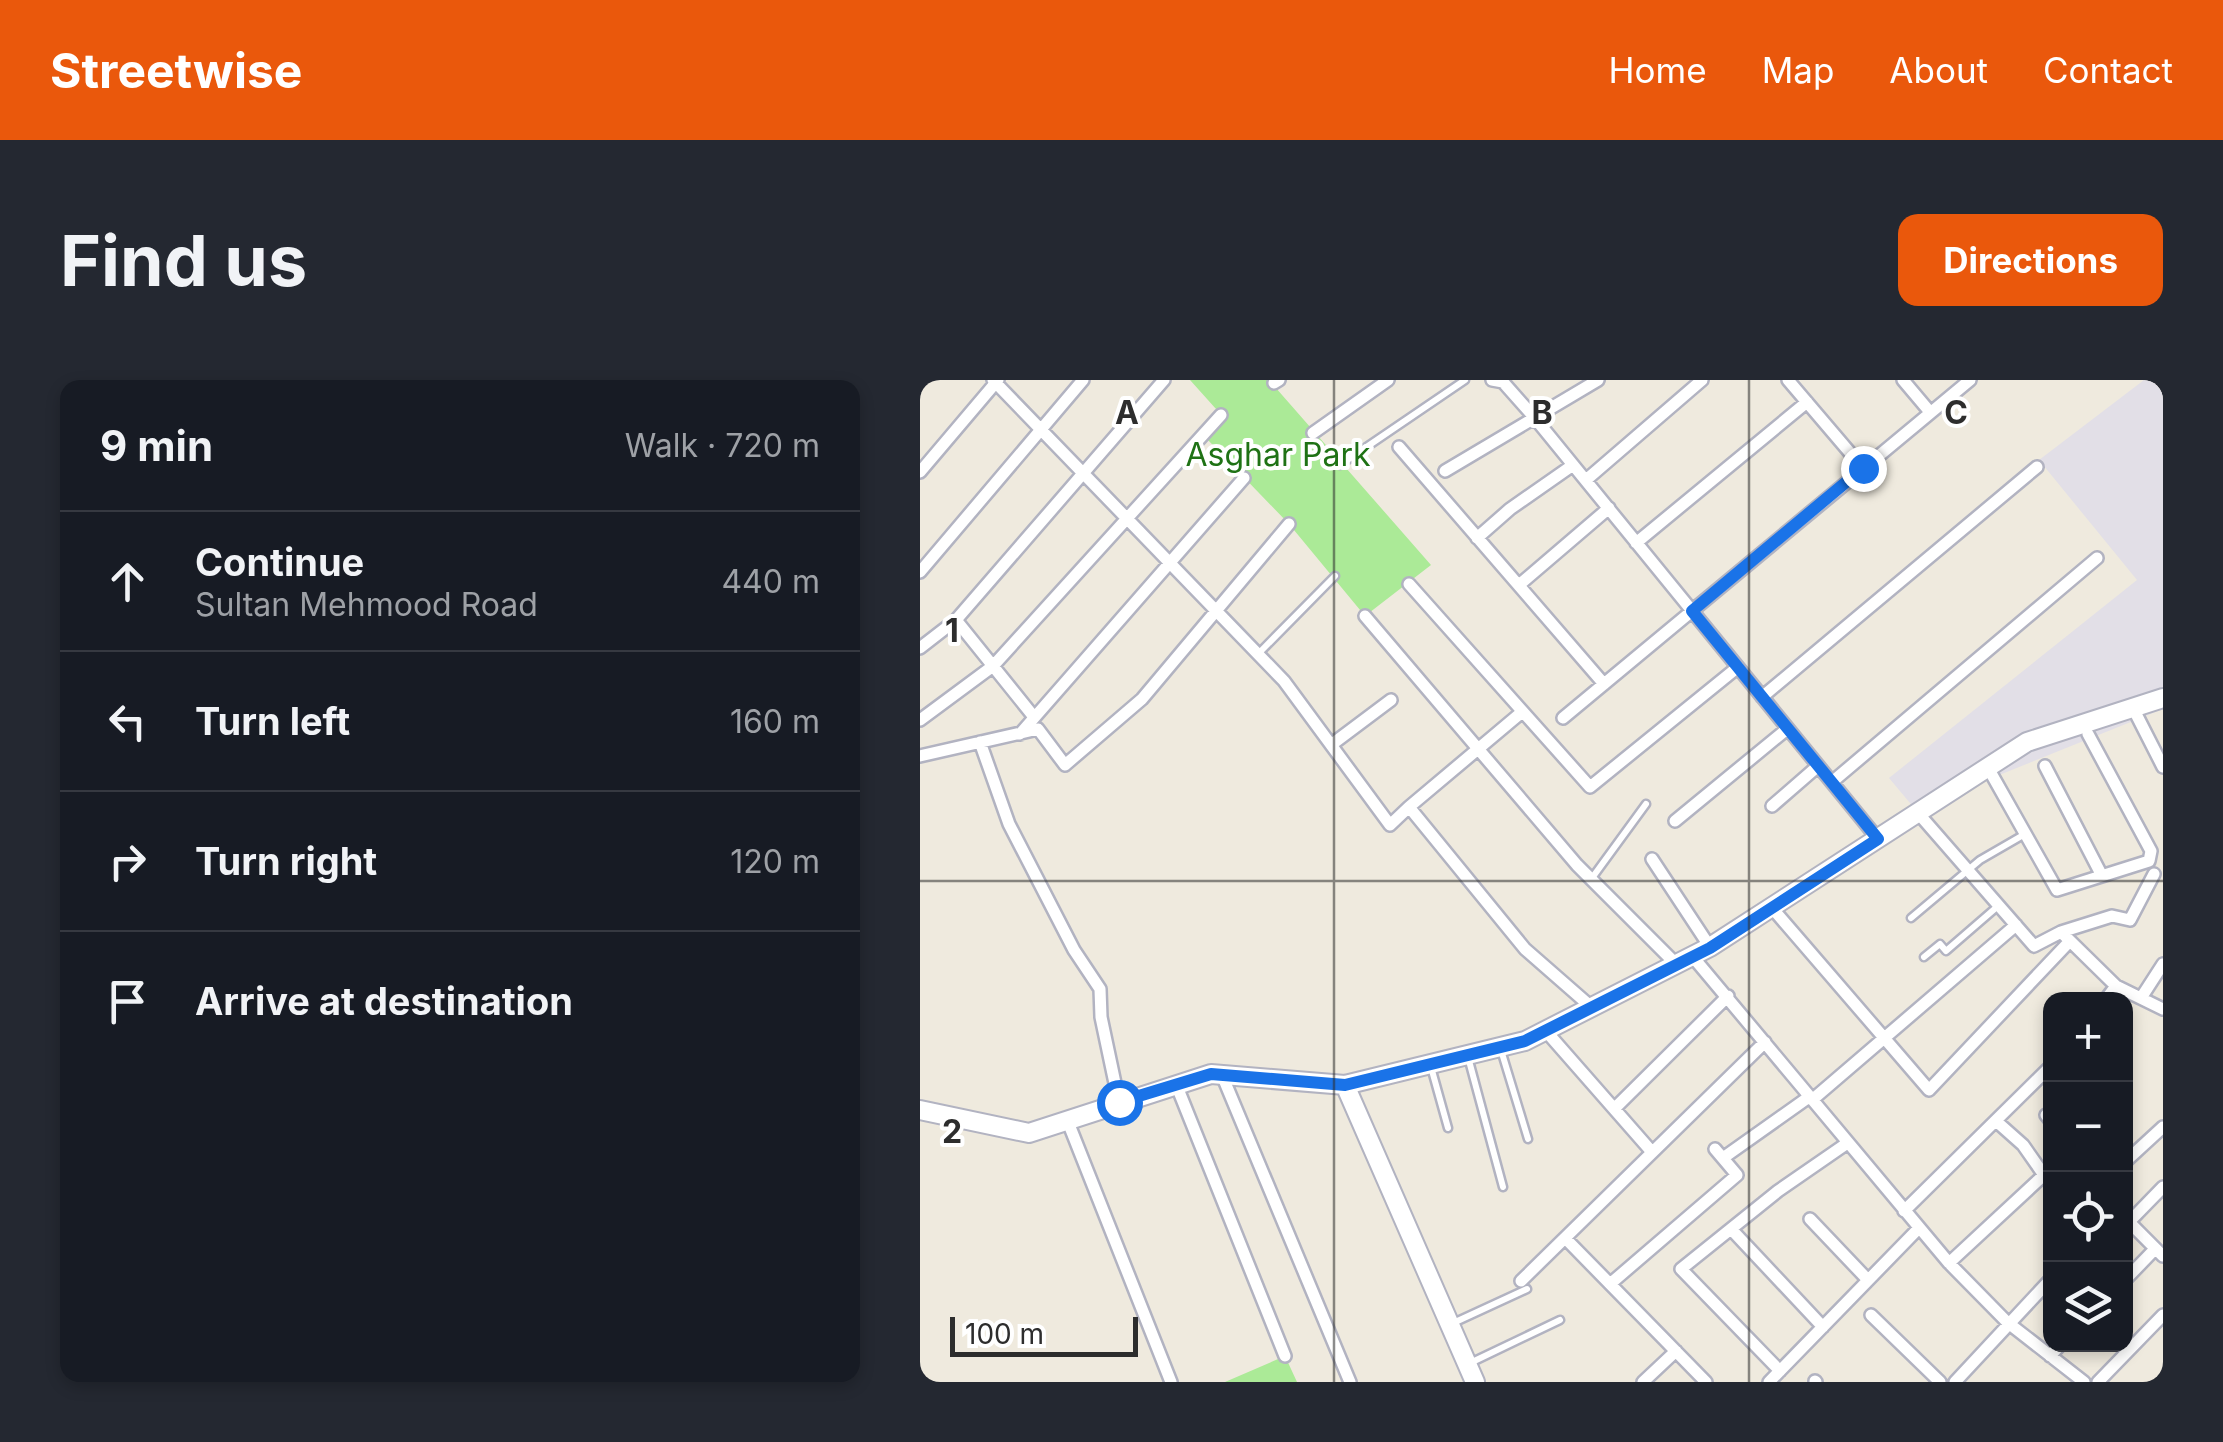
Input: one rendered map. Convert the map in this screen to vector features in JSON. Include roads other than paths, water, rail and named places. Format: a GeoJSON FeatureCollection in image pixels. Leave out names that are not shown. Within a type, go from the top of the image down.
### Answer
{"type":"FeatureCollection","features":[{"type":"Feature","properties":{"kind":"street"},"geometry":{"type":"LineString","coordinates":[[920,572],[1083,380]]}},
{"type":"Feature","properties":{"kind":"street"},"geometry":{"type":"LineString","coordinates":[[920,648],[956,620],[1164,380]]}},
{"type":"Feature","properties":{"kind":"street"},"geometry":{"type":"LineString","coordinates":[[1313,432],[1388,380]]}},
{"type":"Feature","properties":{"kind":"street"},"geometry":{"type":"LineString","coordinates":[[1500,380],[1574,465],[1878,839]]}},
{"type":"Feature","properties":{"kind":"street"},"geometry":{"type":"LineString","coordinates":[[1445,471],[1598,380]]}},
{"type":"Feature","properties":{"kind":"street"},"geometry":{"type":"LineString","coordinates":[[1586,480],[1702,380]]}},
{"type":"Feature","properties":{"kind":"street"},"geometry":{"type":"LineString","coordinates":[[1788,380],[1863,468]]}},
{"type":"Feature","properties":{"kind":"street"},"geometry":{"type":"LineString","coordinates":[[1903,380],[1930,412]]}},
{"type":"Feature","properties":{"kind":"street"},"geometry":{"type":"LineString","coordinates":[[1563,718],[1970,380]]}},
{"type":"Feature","properties":{"kind":"street"},"geometry":{"type":"LineString","coordinates":[[920,472],[996,381],[1258,654],[1390,825],[1522,712]]}},
{"type":"Feature","properties":{"kind":"street"},"geometry":{"type":"LineString","coordinates":[[1636,543],[1807,402]]}},
{"type":"Feature","properties":{"kind":"street"},"geometry":{"type":"LineString","coordinates":[[920,720],[994,666],[1125,516],[1221,415]]}},
{"type":"Feature","properties":{"kind":"street"},"geometry":{"type":"LineString","coordinates":[[1399,447],[1604,684]]}},
{"type":"Feature","properties":{"kind":"street"},"geometry":{"type":"LineString","coordinates":[[1477,538],[1510,509],[1574,465]]}},
{"type":"Feature","properties":{"kind":"street"},"geometry":{"type":"LineString","coordinates":[[1762,697],[2037,468]]}},
{"type":"Feature","properties":{"kind":"street"},"geometry":{"type":"LineString","coordinates":[[1020,734],[1244,478]]}},
{"type":"Feature","properties":{"kind":"street"},"geometry":{"type":"LineString","coordinates":[[1518,585],[1609,508]]}},
{"type":"Feature","properties":{"kind":"street"},"geometry":{"type":"LineString","coordinates":[[920,756],[1038,730],[1065,765],[1142,699],[1289,524]]}},
{"type":"Feature","properties":{"kind":"street"},"geometry":{"type":"LineString","coordinates":[[1832,782],[2097,558]]}},
{"type":"Feature","properties":{"kind":"street"},"geometry":{"type":"LineString","coordinates":[[1409,584],[1590,787],[1738,667]]}},
{"type":"Feature","properties":{"kind":"street"},"geometry":{"type":"LineString","coordinates":[[1365,616],[1591,879],[1728,996],[1846,1144],[1950,1263],[2007,1322],[2084,1382]]}},
{"type":"Feature","properties":{"kind":"street"},"geometry":{"type":"LineString","coordinates":[[956,620],[1034,716]]}},
{"type":"Feature","properties":{"kind":"street"},"geometry":{"type":"LineString","coordinates":[[920,1110],[1029,1133],[1176,1084],[1222,1075],[1345,1085],[1500,1048],[1546,1030],[1710,948],[2027,742],[2163,698]]}},
{"type":"Feature","properties":{"kind":"street"},"geometry":{"type":"LineString","coordinates":[[1331,744],[1391,700]]}},
{"type":"Feature","properties":{"kind":"street"},"geometry":{"type":"LineString","coordinates":[[2132,708],[2163,767]]}},
{"type":"Feature","properties":{"kind":"street"},"geometry":{"type":"LineString","coordinates":[[1675,821],[1788,728]]}},
{"type":"Feature","properties":{"kind":"street"},"geometry":{"type":"LineString","coordinates":[[1987,766],[2057,890],[2101,874],[2134,868],[2149,860],[2151,851],[2088,734]]}},
{"type":"Feature","properties":{"kind":"street"},"geometry":{"type":"LineString","coordinates":[[980,742],[1009,824],[1074,950],[1100,989],[1101,1018],[1119,1102]]}},
{"type":"Feature","properties":{"kind":"street"},"geometry":{"type":"LineString","coordinates":[[1772,806],[1818,766]]}},
{"type":"Feature","properties":{"kind":"street"},"geometry":{"type":"LineString","coordinates":[[2045,766],[2101,874]]}},
{"type":"Feature","properties":{"kind":"street"},"geometry":{"type":"LineString","coordinates":[[1408,807],[1524,949],[1590,1005]]}},
{"type":"Feature","properties":{"kind":"street"},"geometry":{"type":"LineString","coordinates":[[1918,813],[2034,946],[2112,916],[2130,920],[2154,874]]}},
{"type":"Feature","properties":{"kind":"street"},"geometry":{"type":"LineString","coordinates":[[1652,860],[1710,948]]}},
{"type":"Feature","properties":{"kind":"street"},"geometry":{"type":"LineString","coordinates":[[1774,909],[1929,1090],[2065,937]]}},
{"type":"Feature","properties":{"kind":"street"},"geometry":{"type":"LineString","coordinates":[[1610,1284],[1737,1174],[1719,1154],[1810,1099],[2016,924]]}},
{"type":"Feature","properties":{"kind":"street"},"geometry":{"type":"LineString","coordinates":[[2065,937],[2116,986],[2163,1009]]}},
{"type":"Feature","properties":{"kind":"street"},"geometry":{"type":"LineString","coordinates":[[2141,998],[2163,964]]}},
{"type":"Feature","properties":{"kind":"street"},"geometry":{"type":"LineString","coordinates":[[2112,992],[2116,986]]}},
{"type":"Feature","properties":{"kind":"street"},"geometry":{"type":"LineString","coordinates":[[1615,1108],[1728,996]]}},
{"type":"Feature","properties":{"kind":"street"},"geometry":{"type":"LineString","coordinates":[[1546,1030],[1652,1152]]}},
{"type":"Feature","properties":{"kind":"street"},"geometry":{"type":"LineString","coordinates":[[1524,1285],[1565,1238],[1765,1042]]}},
{"type":"Feature","properties":{"kind":"street"},"geometry":{"type":"LineString","coordinates":[[1904,1211],[2043,1074]]}},
{"type":"Feature","properties":{"kind":"street"},"geometry":{"type":"LineString","coordinates":[[1222,1075],[1350,1382]]}},
{"type":"Feature","properties":{"kind":"street"},"geometry":{"type":"LineString","coordinates":[[1176,1084],[1286,1356]]}},
{"type":"Feature","properties":{"kind":"street"},"geometry":{"type":"LineString","coordinates":[[1345,1085],[1471,1373]]}},
{"type":"Feature","properties":{"kind":"street"},"geometry":{"type":"LineString","coordinates":[[1996,1121],[2023,1145],[2043,1173]]}},
{"type":"Feature","properties":{"kind":"street"},"geometry":{"type":"LineString","coordinates":[[1068,1122],[1171,1382]]}},
{"type":"Feature","properties":{"kind":"street"},"geometry":{"type":"LineString","coordinates":[[2133,1155],[2163,1127]]}},
{"type":"Feature","properties":{"kind":"street"},"geometry":{"type":"LineString","coordinates":[[1780,1371],[1681,1269],[1846,1144]]}},
{"type":"Feature","properties":{"kind":"street"},"geometry":{"type":"LineString","coordinates":[[1950,1263],[2043,1182]]}},
{"type":"Feature","properties":{"kind":"street"},"geometry":{"type":"LineString","coordinates":[[2133,1214],[2163,1186]]}},
{"type":"Feature","properties":{"kind":"street"},"geometry":{"type":"LineString","coordinates":[[1810,1220],[1868,1280]]}},
{"type":"Feature","properties":{"kind":"street"},"geometry":{"type":"LineString","coordinates":[[2133,1226],[2159,1252],[2133,1273]]}},
{"type":"Feature","properties":{"kind":"street"},"geometry":{"type":"LineString","coordinates":[[1769,1382],[1919,1228]]}},
{"type":"Feature","properties":{"kind":"street"},"geometry":{"type":"LineString","coordinates":[[1731,1229],[1823,1327]]}},
{"type":"Feature","properties":{"kind":"street"},"geometry":{"type":"LineString","coordinates":[[1565,1238],[1676,1351],[1698,1379]]}},
{"type":"Feature","properties":{"kind":"street"},"geometry":{"type":"LineString","coordinates":[[1955,1382],[2043,1287]]}},
{"type":"Feature","properties":{"kind":"street"},"geometry":{"type":"LineString","coordinates":[[1871,1315],[1940,1382]]}},
{"type":"Feature","properties":{"kind":"street"},"geometry":{"type":"LineString","coordinates":[[2098,1382],[2163,1315]]}},
{"type":"Feature","properties":{"kind":"street"},"geometry":{"type":"LineString","coordinates":[[1643,1382],[1676,1351]]}},
{"type":"Feature","properties":{"kind":"street"},"geometry":{"type":"LineString","coordinates":[[2050,1356],[2054,1352]]}},
{"type":"Feature","properties":{"kind":"lane"},"geometry":{"type":"LineString","coordinates":[[1340,465],[1465,380]]}},
{"type":"Feature","properties":{"kind":"lane"},"geometry":{"type":"LineString","coordinates":[[1258,654],[1335,576]]}},
{"type":"Feature","properties":{"kind":"lane"},"geometry":{"type":"LineString","coordinates":[[1591,879],[1646,804]]}},
{"type":"Feature","properties":{"kind":"lane"},"geometry":{"type":"LineString","coordinates":[[1911,918],[1968,870],[2026,834]]}},
{"type":"Feature","properties":{"kind":"lane"},"geometry":{"type":"LineString","coordinates":[[1924,957],[1940,944],[1946,951],[1999,905]]}},
{"type":"Feature","properties":{"kind":"lane"},"geometry":{"type":"LineString","coordinates":[[1500,1048],[1528,1140]]}},
{"type":"Feature","properties":{"kind":"lane"},"geometry":{"type":"LineString","coordinates":[[1467,1056],[1502,1186]]}},
{"type":"Feature","properties":{"kind":"lane"},"geometry":{"type":"LineString","coordinates":[[1430,1064],[1448,1128]]}},
{"type":"Feature","properties":{"kind":"lane"},"geometry":{"type":"LineString","coordinates":[[1450,1325],[1524,1285]]}},
{"type":"Feature","properties":{"kind":"lane"},"geometry":{"type":"LineString","coordinates":[[1471,1373],[1560,1320]]}},
{"type":"Feature","properties":{"kind":"park label","name":"Asghar Park"},"geometry":{"type":"Point","coordinates":[1278,455]}}]}
